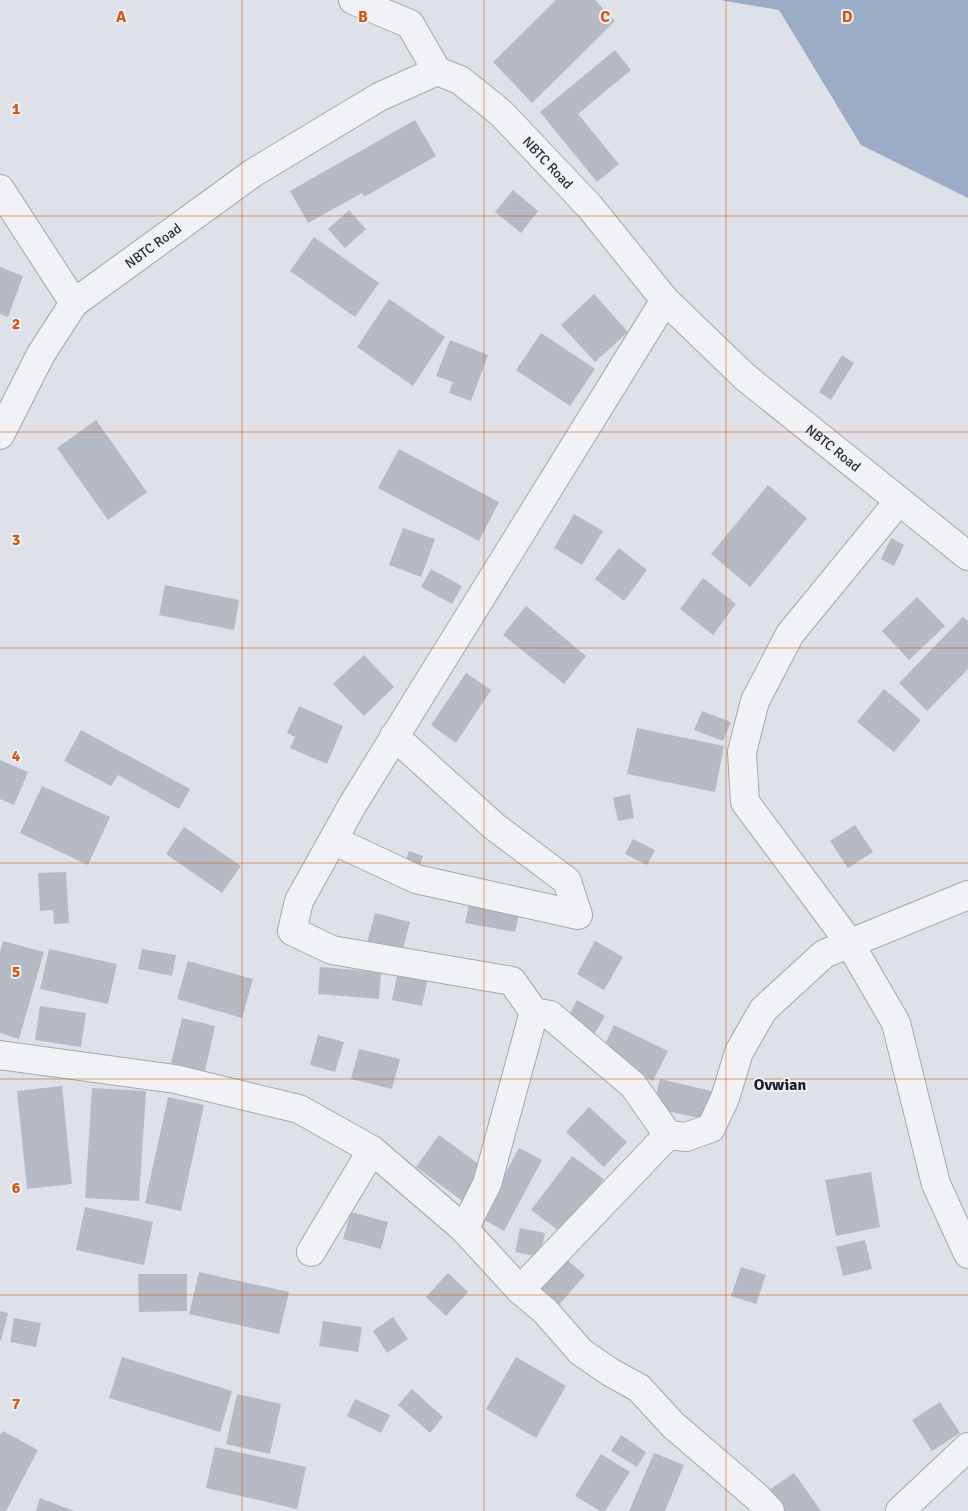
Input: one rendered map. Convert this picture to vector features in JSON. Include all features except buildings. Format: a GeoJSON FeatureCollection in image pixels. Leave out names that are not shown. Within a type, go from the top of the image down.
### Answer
{"type":"FeatureCollection","features":[{"type":"Feature","properties":{"kind":"street"},"geometry":{"type":"LineString","coordinates":[[353,0],[410,24],[437,71]]}},
{"type":"Feature","properties":{"kind":"street","name":"NBTC Road"},"geometry":{"type":"LineString","coordinates":[[74,303],[253,174],[378,97],[437,71],[460,80],[501,113],[590,207],[665,300],[744,377],[968,556]]}},
{"type":"Feature","properties":{"kind":"street"},"geometry":{"type":"LineString","coordinates":[[0,189],[74,303],[41,354],[0,435]]}},
{"type":"Feature","properties":{"kind":"street"},"geometry":{"type":"LineString","coordinates":[[665,300],[353,804],[335,841],[299,902],[292,931],[332,950],[512,981],[534,1012],[550,1015],[632,1085],[668,1135],[686,1137],[711,1128],[726,1098],[739,1052],[763,1010],[824,954],[849,942],[968,895]]}},
{"type":"Feature","properties":{"kind":"street"},"geometry":{"type":"LineString","coordinates":[[899,501],[790,634],[755,701],[742,752],[745,802],[849,942],[896,1023],[936,1184],[968,1254]]}},
{"type":"Feature","properties":{"kind":"street"},"geometry":{"type":"LineString","coordinates":[[335,841],[416,879],[578,915],[567,881],[496,827],[394,736]]}},
{"type":"Feature","properties":{"kind":"street"},"geometry":{"type":"LineString","coordinates":[[464,1229],[487,1184],[534,1012]]}},
{"type":"Feature","properties":{"kind":"street"},"geometry":{"type":"LineString","coordinates":[[0,1055],[175,1079],[298,1109],[372,1150],[464,1229],[520,1290],[545,1311],[581,1352],[610,1372],[639,1388],[673,1425],[757,1497],[770,1511]]}},
{"type":"Feature","properties":{"kind":"street"},"geometry":{"type":"LineString","coordinates":[[520,1290],[668,1135]]}},
{"type":"Feature","properties":{"kind":"street"},"geometry":{"type":"LineString","coordinates":[[311,1252],[372,1150]]}},
{"type":"Feature","properties":{"kind":"street"},"geometry":{"type":"LineString","coordinates":[[900,1511],[968,1447]]}},
{"type":"Feature","properties":{"kind":"water"},"geometry":{"type":"Polygon","coordinates":[[[720,0],[968,0],[968,198],[861,145],[779,10],[720,0]]]}},
{"type":"Feature","properties":{"kind":"district","name":"Ovwian"},"geometry":{"type":"Point","coordinates":[780,1085]}}]}
